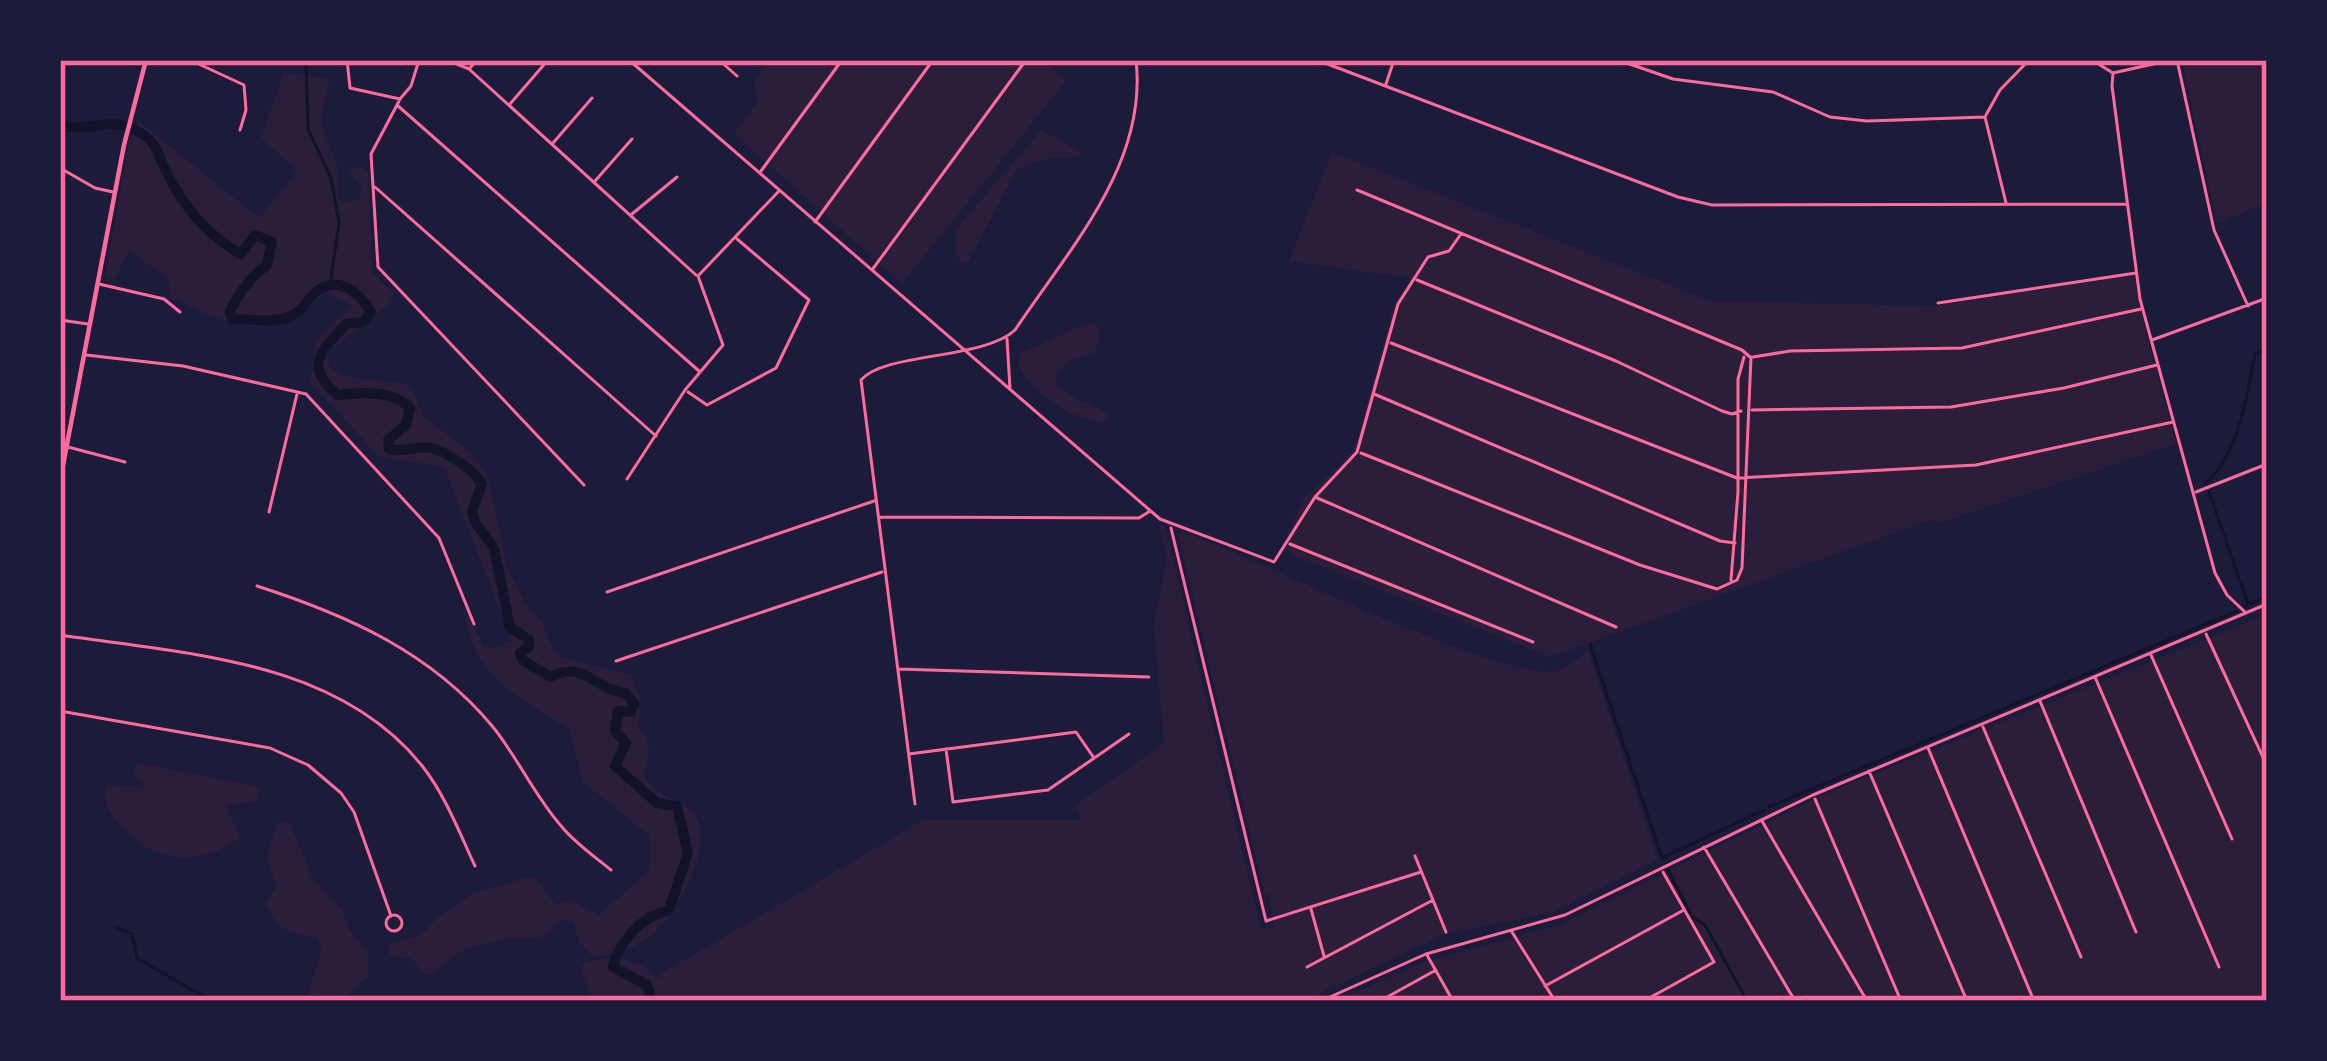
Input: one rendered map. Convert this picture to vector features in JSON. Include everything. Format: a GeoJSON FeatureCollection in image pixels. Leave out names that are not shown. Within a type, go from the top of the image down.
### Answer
{"type":"FeatureCollection","features":[{"type":"Feature","properties":{"kind":"main road"},"geometry":{"type":"LineString","coordinates":[[60,481],[124,145],[146,60]]}},
{"type":"Feature","properties":{"kind":"street"},"geometry":{"type":"LineString","coordinates":[[190,60],[244,85],[240,130]]}},
{"type":"Feature","properties":{"kind":"street"},"geometry":{"type":"LineString","coordinates":[[347,60],[350,88],[399,102],[699,371]]}},
{"type":"Feature","properties":{"kind":"street"},"geometry":{"type":"LineString","coordinates":[[419,60],[411,86],[371,154],[378,267],[584,485]]}},
{"type":"Feature","properties":{"kind":"street"},"geometry":{"type":"LineString","coordinates":[[447,60],[469,69],[698,277],[723,345],[685,390],[627,479]]}},
{"type":"Feature","properties":{"kind":"street"},"geometry":{"type":"LineString","coordinates":[[469,69],[477,60]]}},
{"type":"Feature","properties":{"kind":"street"},"geometry":{"type":"LineString","coordinates":[[508,105],[548,60]]}},
{"type":"Feature","properties":{"kind":"street"},"geometry":{"type":"LineString","coordinates":[[629,60],[1151,511],[1170,524],[1274,562],[1315,496],[1358,452],[1398,304],[1428,257],[1449,251],[1461,234]]}},
{"type":"Feature","properties":{"kind":"street"},"geometry":{"type":"LineString","coordinates":[[718,60],[736,76]]}},
{"type":"Feature","properties":{"kind":"street"},"geometry":{"type":"LineString","coordinates":[[760,172],[842,60]]}},
{"type":"Feature","properties":{"kind":"street"},"geometry":{"type":"LineString","coordinates":[[815,222],[933,60]]}},
{"type":"Feature","properties":{"kind":"street"},"geometry":{"type":"LineString","coordinates":[[871,272],[1026,60]]}},
{"type":"Feature","properties":{"kind":"street"},"geometry":{"type":"LineString","coordinates":[[1010,389],[1007,337],[1102,201],[1126,151],[1136,117],[1136,60]]}},
{"type":"Feature","properties":{"kind":"street"},"geometry":{"type":"LineString","coordinates":[[1317,60],[1712,205],[2127,204]]}},
{"type":"Feature","properties":{"kind":"street"},"geometry":{"type":"LineString","coordinates":[[1386,85],[1394,60]]}},
{"type":"Feature","properties":{"kind":"street"},"geometry":{"type":"LineString","coordinates":[[1618,60],[1673,79],[1773,92],[1830,117],[1867,121],[1985,117]]}},
{"type":"Feature","properties":{"kind":"street"},"geometry":{"type":"LineString","coordinates":[[2006,203],[1985,117],[2000,90],[2029,60]]}},
{"type":"Feature","properties":{"kind":"street"},"geometry":{"type":"LineString","coordinates":[[2092,60],[2113,73],[2174,60],[2214,230],[2248,306]]}},
{"type":"Feature","properties":{"kind":"street"},"geometry":{"type":"LineString","coordinates":[[2113,73],[2127,204],[2150,340],[2216,573],[2246,613]]}},
{"type":"Feature","properties":{"kind":"street"},"geometry":{"type":"LineString","coordinates":[[551,144],[592,98]]}},
{"type":"Feature","properties":{"kind":"street"},"geometry":{"type":"LineString","coordinates":[[593,182],[632,139]]}},
{"type":"Feature","properties":{"kind":"street"},"geometry":{"type":"LineString","coordinates":[[60,181],[63,170],[95,188],[115,192]]}},
{"type":"Feature","properties":{"kind":"street"},"geometry":{"type":"LineString","coordinates":[[630,215],[676,177]]}},
{"type":"Feature","properties":{"kind":"street"},"geometry":{"type":"LineString","coordinates":[[374,186],[656,436]]}},
{"type":"Feature","properties":{"kind":"street"},"geometry":{"type":"LineString","coordinates":[[1357,190],[1742,350],[1748,356],[1750,410],[1742,568],[1737,580],[1707,589],[1358,452]]}},
{"type":"Feature","properties":{"kind":"street"},"geometry":{"type":"LineString","coordinates":[[698,277],[779,191]]}},
{"type":"Feature","properties":{"kind":"street"},"geometry":{"type":"LineString","coordinates":[[685,390],[706,405],[776,368],[809,300],[735,238]]}},
{"type":"Feature","properties":{"kind":"street"},"geometry":{"type":"LineString","coordinates":[[1938,303],[2138,272]]}},
{"type":"Feature","properties":{"kind":"street"},"geometry":{"type":"LineString","coordinates":[[1415,279],[1616,361],[1722,411],[1741,411]]}},
{"type":"Feature","properties":{"kind":"street"},"geometry":{"type":"LineString","coordinates":[[98,283],[164,299],[181,312]]}},
{"type":"Feature","properties":{"kind":"street"},"geometry":{"type":"LineString","coordinates":[[2150,340],[2267,298]]}},
{"type":"Feature","properties":{"kind":"street"},"geometry":{"type":"LineString","coordinates":[[1748,356],[1962,348],[2143,308]]}},
{"type":"Feature","properties":{"kind":"street"},"geometry":{"type":"LineString","coordinates":[[60,320],[90,324]]}},
{"type":"Feature","properties":{"kind":"street"},"geometry":{"type":"LineString","coordinates":[[915,804],[861,380],[874,369],[1007,337]]}},
{"type":"Feature","properties":{"kind":"street"},"geometry":{"type":"LineString","coordinates":[[1389,342],[1737,478],[1976,465],[2174,422]]}},
{"type":"Feature","properties":{"kind":"street"},"geometry":{"type":"LineString","coordinates":[[84,355],[183,366],[306,394],[439,538],[474,624]]}},
{"type":"Feature","properties":{"kind":"street"},"geometry":{"type":"LineString","coordinates":[[1730,582],[1741,411],[1738,379],[1748,356]]}},
{"type":"Feature","properties":{"kind":"street"},"geometry":{"type":"LineString","coordinates":[[1750,410],[1951,406],[2064,388],[2157,365]]}},
{"type":"Feature","properties":{"kind":"street"},"geometry":{"type":"LineString","coordinates":[[269,512],[298,392]]}},
{"type":"Feature","properties":{"kind":"street"},"geometry":{"type":"LineString","coordinates":[[1373,394],[1735,544]]}},
{"type":"Feature","properties":{"kind":"street"},"geometry":{"type":"LineString","coordinates":[[67,446],[125,462]]}},
{"type":"Feature","properties":{"kind":"street"},"geometry":{"type":"LineString","coordinates":[[2193,494],[2267,464]]}},
{"type":"Feature","properties":{"kind":"street"},"geometry":{"type":"LineString","coordinates":[[1315,496],[1616,627]]}},
{"type":"Feature","properties":{"kind":"street"},"geometry":{"type":"LineString","coordinates":[[608,592],[875,500]]}},
{"type":"Feature","properties":{"kind":"street"},"geometry":{"type":"LineString","coordinates":[[878,517],[1139,518],[1151,511]]}},
{"type":"Feature","properties":{"kind":"street"},"geometry":{"type":"LineString","coordinates":[[1170,524],[1264,916],[1270,922],[1421,872]]}},
{"type":"Feature","properties":{"kind":"street"},"geometry":{"type":"LineString","coordinates":[[1288,543],[1533,641]]}},
{"type":"Feature","properties":{"kind":"street"},"geometry":{"type":"LineString","coordinates":[[616,662],[884,571]]}},
{"type":"Feature","properties":{"kind":"street"},"geometry":{"type":"LineString","coordinates":[[257,586],[361,625],[404,647],[436,671],[493,727],[565,832],[611,870]]}},
{"type":"Feature","properties":{"kind":"street"},"geometry":{"type":"LineString","coordinates":[[1321,1001],[1426,954],[1564,915],[1814,795],[2267,604]]}},
{"type":"Feature","properties":{"kind":"street"},"geometry":{"type":"LineString","coordinates":[[2205,632],[2267,766]]}},
{"type":"Feature","properties":{"kind":"street"},"geometry":{"type":"LineString","coordinates":[[60,634],[285,675],[362,710],[424,769],[475,866]]}},
{"type":"Feature","properties":{"kind":"street"},"geometry":{"type":"LineString","coordinates":[[2151,655],[2232,838]]}},
{"type":"Feature","properties":{"kind":"street"},"geometry":{"type":"LineString","coordinates":[[897,669],[1149,677]]}},
{"type":"Feature","properties":{"kind":"street"},"geometry":{"type":"LineString","coordinates":[[2095,676],[2219,967]]}},
{"type":"Feature","properties":{"kind":"street"},"geometry":{"type":"LineString","coordinates":[[2039,700],[2136,932]]}},
{"type":"Feature","properties":{"kind":"street"},"geometry":{"type":"LineString","coordinates":[[60,711],[270,748],[308,765],[354,812],[391,916]]}},
{"type":"Feature","properties":{"kind":"street"},"geometry":{"type":"LineString","coordinates":[[1982,724],[2081,957]]}},
{"type":"Feature","properties":{"kind":"street"},"geometry":{"type":"LineString","coordinates":[[907,754],[1076,731],[1094,758]]}},
{"type":"Feature","properties":{"kind":"street"},"geometry":{"type":"LineString","coordinates":[[946,749],[953,802],[1048,790],[1130,734]]}},
{"type":"Feature","properties":{"kind":"street"},"geometry":{"type":"LineString","coordinates":[[1927,747],[2034,1001]]}},
{"type":"Feature","properties":{"kind":"street"},"geometry":{"type":"LineString","coordinates":[[1869,771],[1967,1001]]}},
{"type":"Feature","properties":{"kind":"street"},"geometry":{"type":"LineString","coordinates":[[1814,795],[1901,1001]]}},
{"type":"Feature","properties":{"kind":"street"},"geometry":{"type":"LineString","coordinates":[[1761,819],[1867,1001]]}},
{"type":"Feature","properties":{"kind":"street"},"geometry":{"type":"LineString","coordinates":[[1704,847],[1795,1001]]}},
{"type":"Feature","properties":{"kind":"street"},"geometry":{"type":"LineString","coordinates":[[1414,856],[1446,932]]}},
{"type":"Feature","properties":{"kind":"street"},"geometry":{"type":"LineString","coordinates":[[1644,1001],[1714,962],[1661,869]]}},
{"type":"Feature","properties":{"kind":"street"},"geometry":{"type":"LineString","coordinates":[[1307,968],[1432,900]]}},
{"type":"Feature","properties":{"kind":"street"},"geometry":{"type":"LineString","coordinates":[[1311,909],[1325,958]]}},
{"type":"Feature","properties":{"kind":"street"},"geometry":{"type":"LineString","coordinates":[[1545,986],[1684,910]]}},
{"type":"Feature","properties":{"kind":"street"},"geometry":{"type":"LineString","coordinates":[[1511,930],[1555,1001]]}},
{"type":"Feature","properties":{"kind":"street"},"geometry":{"type":"LineString","coordinates":[[1426,954],[1453,1001]]}},
{"type":"Feature","properties":{"kind":"street"},"geometry":{"type":"LineString","coordinates":[[1380,1001],[1436,970]]}},
{"type":"Feature","properties":{"kind":"shaded area"},"geometry":{"type":"Polygon","coordinates":[[[770,60],[1044,60],[1066,81],[902,284],[734,134],[758,101],[754,82],[770,60]]]}},
{"type":"Feature","properties":{"kind":"shaded area"},"geometry":{"type":"Polygon","coordinates":[[[2267,60],[2267,202],[2217,224],[2182,62],[2267,60]]]}},
{"type":"Feature","properties":{"kind":"shaded area"},"geometry":{"type":"Polygon","coordinates":[[[284,72],[330,79],[320,120],[338,168],[339,199],[359,199],[363,189],[349,172],[360,166],[368,171],[372,273],[394,293],[390,304],[328,352],[329,367],[348,376],[411,386],[424,417],[467,449],[488,477],[507,567],[554,651],[563,658],[631,675],[640,700],[638,726],[649,749],[644,774],[656,789],[688,808],[700,827],[698,859],[673,910],[654,933],[625,950],[592,956],[579,942],[574,922],[560,919],[542,937],[468,949],[425,975],[411,958],[389,953],[389,943],[419,937],[440,915],[475,892],[534,876],[556,905],[570,900],[599,915],[650,869],[650,836],[583,782],[570,730],[516,695],[475,649],[464,607],[486,650],[512,641],[444,467],[379,457],[310,382],[315,342],[352,305],[324,293],[288,320],[251,326],[171,298],[168,278],[129,251],[113,281],[105,277],[129,142],[138,121],[259,218],[297,171],[261,138],[284,72]]]}},
{"type":"Feature","properties":{"kind":"shaded area"},"geometry":{"type":"Polygon","coordinates":[[[1041,130],[1081,152],[1079,157],[1050,158],[1017,169],[968,262],[961,264],[955,230],[1041,130]]]}},
{"type":"Feature","properties":{"kind":"shaded area"},"geometry":{"type":"Polygon","coordinates":[[[1332,152],[1711,301],[1933,306],[2135,275],[2176,444],[1937,524],[1933,519],[1550,657],[1294,556],[1282,545],[1304,498],[1354,451],[1394,304],[1410,278],[1289,261],[1332,152]]]}},
{"type":"Feature","properties":{"kind":"shaded area"},"geometry":{"type":"Polygon","coordinates":[[[1090,322],[1098,326],[1100,337],[1095,352],[1066,364],[1055,380],[1067,393],[1110,416],[1103,423],[1078,417],[1053,403],[1032,385],[1018,364],[1020,353],[1090,322]]]}},
{"type":"Feature","properties":{"kind":"shaded area"},"geometry":{"type":"Polygon","coordinates":[[[1158,524],[1165,526],[1261,929],[1275,928],[1269,895],[1265,895],[1178,535],[1183,532],[1487,658],[1529,670],[1557,671],[1588,650],[1658,860],[1554,912],[1446,934],[1303,1001],[593,1001],[580,969],[585,962],[625,960],[659,979],[923,820],[1081,820],[1074,806],[1164,743],[1154,625],[1167,556],[1158,524]]]}},
{"type":"Feature","properties":{"kind":"shaded area"},"geometry":{"type":"Polygon","coordinates":[[[2267,614],[2267,1001],[1337,1001],[1424,962],[1559,925],[1818,797],[2267,614]]]}},
{"type":"Feature","properties":{"kind":"shaded area"},"geometry":{"type":"Polygon","coordinates":[[[137,763],[261,787],[256,802],[226,805],[240,837],[195,857],[164,854],[135,839],[111,813],[105,792],[106,785],[143,787],[134,773],[137,763]]]}},
{"type":"Feature","properties":{"kind":"shaded area"},"geometry":{"type":"Polygon","coordinates":[[[278,821],[290,824],[312,877],[341,909],[351,933],[368,951],[368,977],[341,1001],[306,1001],[322,948],[316,937],[280,925],[266,904],[276,887],[267,857],[278,821]]]}},
{"type":"Feature","properties":{"kind":"waterway"},"geometry":{"type":"LineString","coordinates":[[306,60],[308,129],[331,178],[339,223],[330,285]]}},
{"type":"Feature","properties":{"kind":"waterway"},"geometry":{"type":"LineString","coordinates":[[60,124],[82,128],[118,124],[141,133],[154,145],[172,184],[207,229],[241,254],[255,235],[272,242],[267,266],[241,292],[230,311],[232,319],[289,317],[317,291],[334,285],[355,293],[371,312],[363,322],[346,324],[323,351],[318,367],[327,385],[338,395],[386,395],[403,402],[410,408],[406,425],[388,440],[389,449],[437,450],[478,479],[482,484],[472,511],[494,548],[510,627],[529,640],[529,647],[520,653],[522,660],[551,677],[572,672],[626,693],[634,704],[631,712],[618,711],[615,731],[626,743],[615,766],[657,803],[677,806],[688,853],[669,910],[634,931],[613,967],[647,985],[652,1001]]}},
{"type":"Feature","properties":{"kind":"waterway"},"geometry":{"type":"LineString","coordinates":[[2206,483],[2234,440],[2255,354],[2267,349]]}},
{"type":"Feature","properties":{"kind":"waterway"},"geometry":{"type":"LineString","coordinates":[[2209,492],[2248,604]]}},
{"type":"Feature","properties":{"kind":"waterway"},"geometry":{"type":"LineString","coordinates":[[2246,606],[2267,596]]}},
{"type":"Feature","properties":{"kind":"waterway"},"geometry":{"type":"LineString","coordinates":[[1769,807],[2237,611]]}},
{"type":"Feature","properties":{"kind":"waterway"},"geometry":{"type":"LineString","coordinates":[[1590,644],[1662,858],[1764,810]]}},
{"type":"Feature","properties":{"kind":"waterway"},"geometry":{"type":"LineString","coordinates":[[1668,870],[1692,917],[1705,925],[1747,1001]]}},
{"type":"Feature","properties":{"kind":"waterway"},"geometry":{"type":"LineString","coordinates":[[117,928],[132,934],[137,958],[211,1001]]}},
{"type":"Feature","properties":{"kind":"waterway"},"geometry":{"type":"LineString","coordinates":[[315,1001],[318,996]]}}]}
